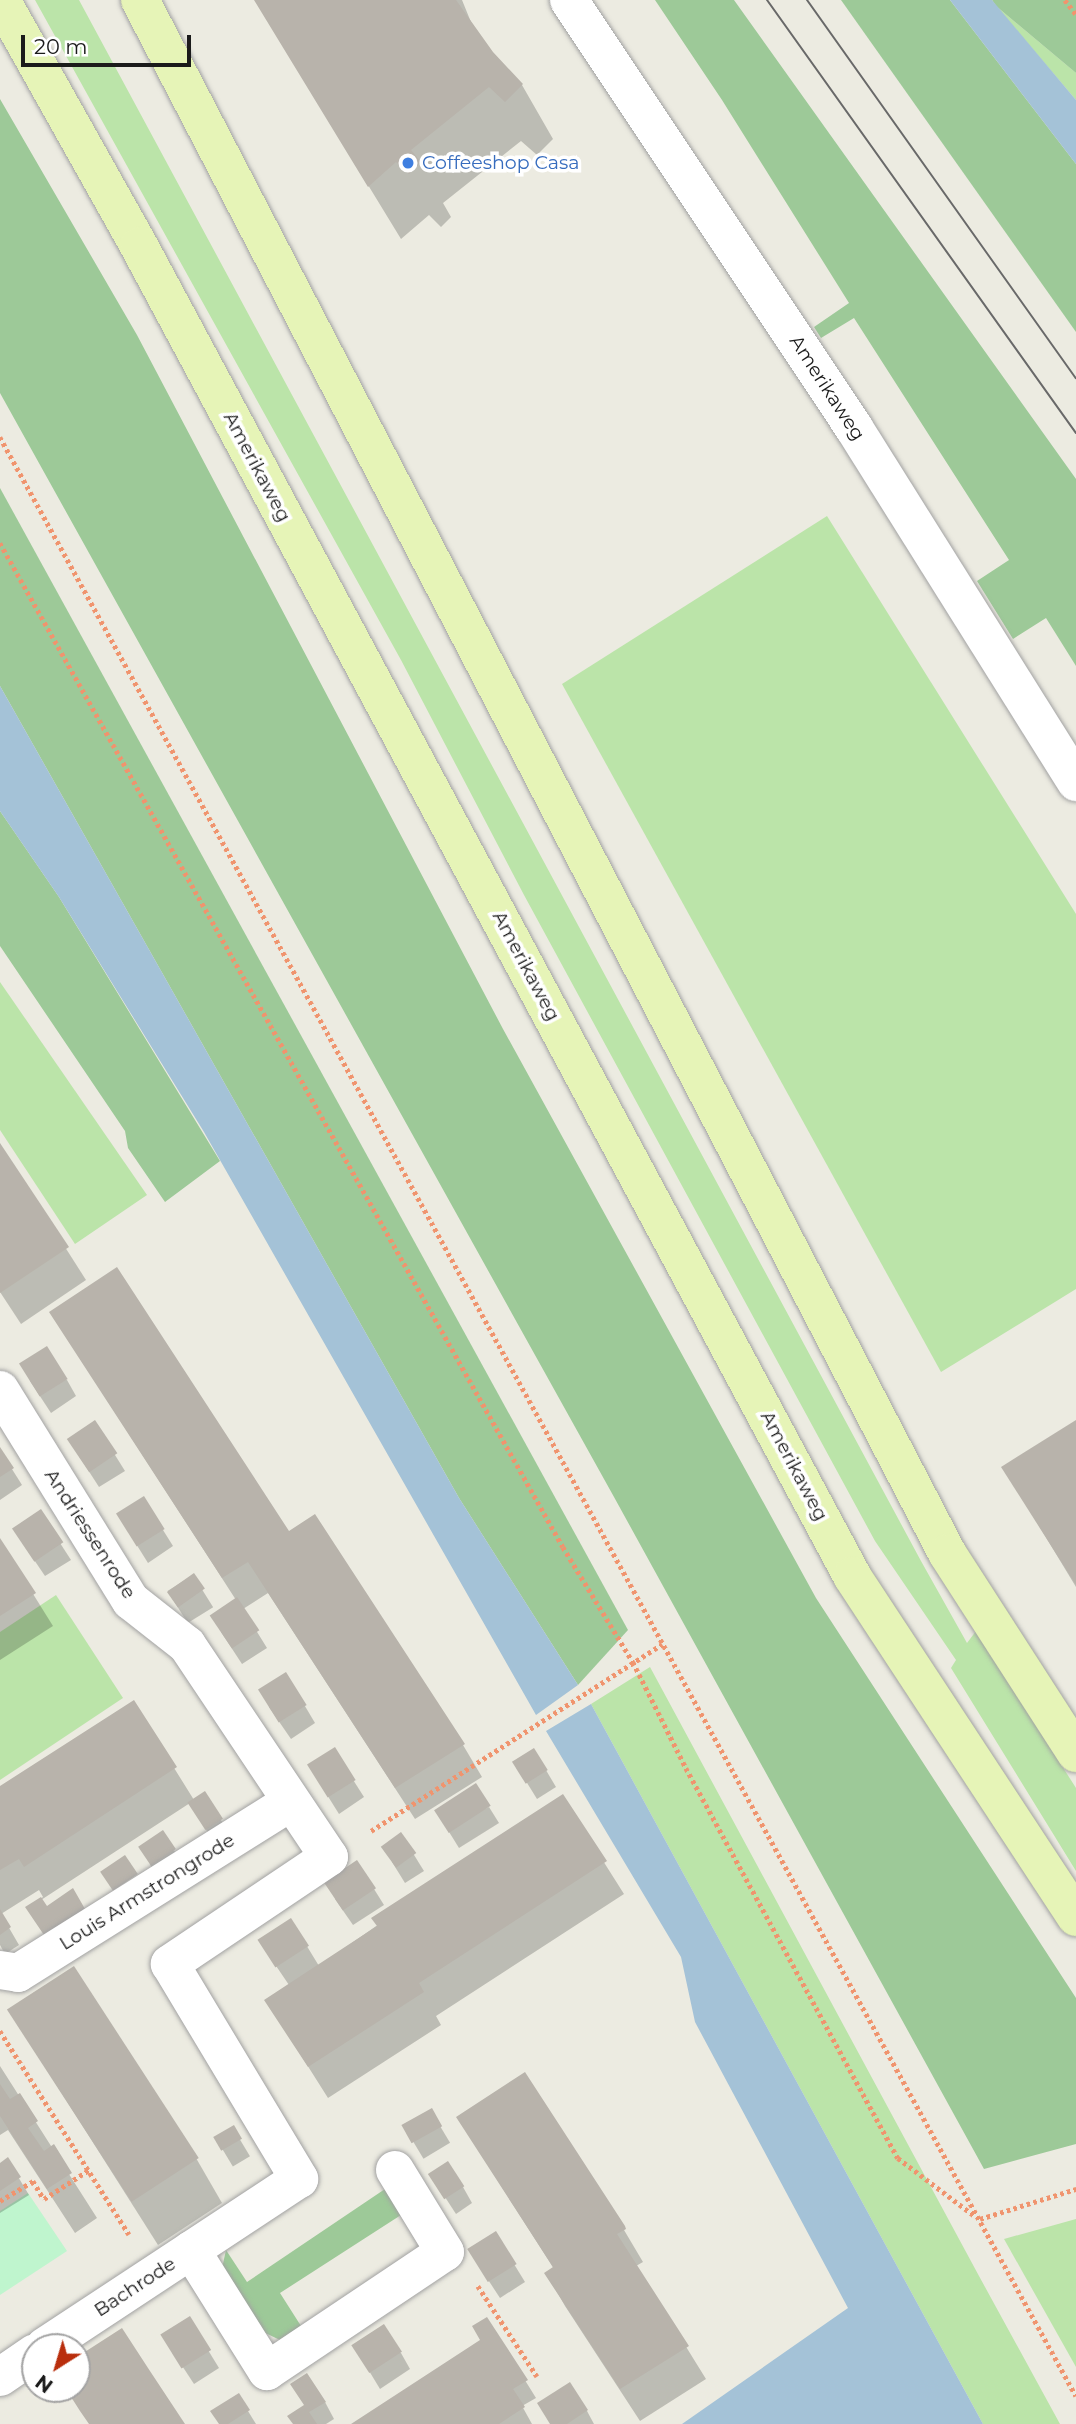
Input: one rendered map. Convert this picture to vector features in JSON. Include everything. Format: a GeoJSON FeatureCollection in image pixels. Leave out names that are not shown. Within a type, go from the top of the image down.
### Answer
{"type":"FeatureCollection","features":[{"type":"Feature","properties":{"kind":"main road","name":"Amerikaweg"},"geometry":{"type":"LineString","coordinates":[[1,0],[152,271],[852,1576],[1076,1917]]}},
{"type":"Feature","properties":{"kind":"main road"},"geometry":{"type":"LineString","coordinates":[[140,0],[947,1553],[1076,1753]]}},
{"type":"Feature","properties":{"kind":"street","name":"Amerikaweg"},"geometry":{"type":"LineString","coordinates":[[569,0],[854,428],[1076,782]]}},
{"type":"Feature","properties":{"kind":"street","name":"Andriessenrode"},"geometry":{"type":"LineString","coordinates":[[0,1390],[131,1601],[187,1644],[329,1857]]}},
{"type":"Feature","properties":{"kind":"street","name":"Louis Armstrongrode"},"geometry":{"type":"LineString","coordinates":[[0,1970],[18,1973],[291,1802]]}},
{"type":"Feature","properties":{"kind":"street","name":"Bachrode"},"geometry":{"type":"LineString","coordinates":[[65,2333],[299,2179],[170,1964],[329,1857]]}},
{"type":"Feature","properties":{"kind":"street"},"geometry":{"type":"LineString","coordinates":[[191,2250],[267,2371],[445,2252],[395,2170]]}},
{"type":"Feature","properties":{"kind":"street"},"geometry":{"type":"LineString","coordinates":[[0,2377],[21,2363]]}},
{"type":"Feature","properties":{"kind":"path"},"geometry":{"type":"LineString","coordinates":[[1065,0],[1076,14]]}},
{"type":"Feature","properties":{"kind":"path"},"geometry":{"type":"LineString","coordinates":[[0,437],[1076,2396]]}},
{"type":"Feature","properties":{"kind":"path"},"geometry":{"type":"LineString","coordinates":[[0,543],[563,1547],[633,1662],[692,1780],[898,2158],[980,2219]]}},
{"type":"Feature","properties":{"kind":"path"},"geometry":{"type":"LineString","coordinates":[[329,1857],[662,1644]]}},
{"type":"Feature","properties":{"kind":"path"},"geometry":{"type":"LineString","coordinates":[[0,2031],[153,2273]]}},
{"type":"Feature","properties":{"kind":"path"},"geometry":{"type":"LineString","coordinates":[[0,2201],[33,2181],[44,2199],[89,2170]]}},
{"type":"Feature","properties":{"kind":"path"},"geometry":{"type":"LineString","coordinates":[[980,2219],[1076,2189]]}},
{"type":"Feature","properties":{"kind":"path"},"geometry":{"type":"LineString","coordinates":[[445,2252],[459,2256],[537,2376]]}},
{"type":"Feature","properties":{"kind":"green space"},"geometry":{"type":"Polygon","coordinates":[[[35,0],[79,0],[921,1561],[967,1643],[976,1631],[1076,1788],[1076,1871],[951,1668],[956,1660],[875,1541],[524,895],[401,660],[35,0]]]}},
{"type":"Feature","properties":{"kind":"green space"},"geometry":{"type":"Polygon","coordinates":[[[655,0],[734,0],[1076,479],[1076,666],[1046,618],[1013,639],[977,581],[1009,560],[854,318],[821,338],[814,327],[849,303],[722,100],[655,0]]]}},
{"type":"Feature","properties":{"kind":"green space"},"geometry":{"type":"Polygon","coordinates":[[[841,0],[950,0],[1076,164],[1076,332],[841,0]]]}},
{"type":"Feature","properties":{"kind":"green space"},"geometry":{"type":"Polygon","coordinates":[[[992,0],[1076,0],[1076,73],[996,6],[992,0]]]}},
{"type":"Feature","properties":{"kind":"green space"},"geometry":{"type":"Polygon","coordinates":[[[996,6],[1076,73],[1076,100],[1059,80],[996,6]]]}},
{"type":"Feature","properties":{"kind":"green space"},"geometry":{"type":"Polygon","coordinates":[[[0,99],[137,335],[503,1029],[816,1598],[1076,1998],[1076,2144],[984,2169],[0,393],[0,99]]]}},
{"type":"Feature","properties":{"kind":"green space"},"geometry":{"type":"Polygon","coordinates":[[[0,488],[628,1630],[578,1685],[459,1498],[0,686],[0,488]]]}},
{"type":"Feature","properties":{"kind":"green space"},"geometry":{"type":"Polygon","coordinates":[[[827,516],[1076,914],[1076,1289],[941,1372],[562,684],[827,516]]]}},
{"type":"Feature","properties":{"kind":"green space"},"geometry":{"type":"Polygon","coordinates":[[[0,811],[59,897],[220,1161],[165,1202],[128,1148],[125,1131],[0,946],[0,811]]]}},
{"type":"Feature","properties":{"kind":"green space"},"geometry":{"type":"Polygon","coordinates":[[[0,982],[147,1195],[75,1244],[0,1130],[0,982]]]}},
{"type":"Feature","properties":{"kind":"green space"},"geometry":{"type":"Polygon","coordinates":[[[56,1595],[123,1698],[0,1780],[0,1632],[56,1595]]]}},
{"type":"Feature","properties":{"kind":"green space"},"geometry":{"type":"Polygon","coordinates":[[[650,1667],[1060,2424],[983,2424],[591,1704],[650,1667]]]}},
{"type":"Feature","properties":{"kind":"green space"},"geometry":{"type":"Polygon","coordinates":[[[385,2189],[401,2215],[280,2293],[301,2326],[280,2340],[257,2329],[221,2273],[226,2250],[247,2282],[385,2189]]]}},
{"type":"Feature","properties":{"kind":"green space"},"geometry":{"type":"Polygon","coordinates":[[[28,2193],[67,2251],[0,2295],[0,2211],[28,2193]]]}},
{"type":"Feature","properties":{"kind":"green space"},"geometry":{"type":"Polygon","coordinates":[[[1076,2219],[1076,2367],[1004,2239],[1076,2219]]]}},
{"type":"Feature","properties":{"kind":"water"},"geometry":{"type":"Polygon","coordinates":[[[950,0],[992,0],[1076,100],[1076,164],[950,0]]]}},
{"type":"Feature","properties":{"kind":"water"},"geometry":{"type":"Polygon","coordinates":[[[0,686],[459,1498],[578,1685],[536,1715],[204,1132],[59,897],[0,811],[0,686]]]}},
{"type":"Feature","properties":{"kind":"water"},"geometry":{"type":"Polygon","coordinates":[[[591,1704],[983,2424],[682,2424],[848,2308],[695,2022],[681,1957],[546,1731],[591,1704]]]}},
{"type":"Feature","properties":{"kind":"building"},"geometry":{"type":"Polygon","coordinates":[[[254,0],[456,0],[493,52],[523,84],[505,102],[489,87],[411,150],[421,162],[409,174],[396,162],[368,187],[254,0]]]}},
{"type":"Feature","properties":{"kind":"building"},"geometry":{"type":"Polygon","coordinates":[[[0,1143],[69,1247],[0,1293],[0,1143]]]}},
{"type":"Feature","properties":{"kind":"building"},"geometry":{"type":"Polygon","coordinates":[[[117,1267],[289,1531],[315,1514],[465,1744],[395,1788],[248,1562],[222,1578],[49,1312],[117,1267]]]}},
{"type":"Feature","properties":{"kind":"building"},"geometry":{"type":"Polygon","coordinates":[[[47,1346],[68,1379],[40,1397],[19,1363],[47,1346]]]}},
{"type":"Feature","properties":{"kind":"building"},"geometry":{"type":"Polygon","coordinates":[[[95,1420],[117,1453],[89,1472],[67,1439],[95,1420]]]}},
{"type":"Feature","properties":{"kind":"building"},"geometry":{"type":"Polygon","coordinates":[[[1076,1420],[1076,1585],[1001,1467],[1076,1420]]]}},
{"type":"Feature","properties":{"kind":"building"},"geometry":{"type":"Polygon","coordinates":[[[0,1447],[14,1468],[0,1477],[0,1447]]]}},
{"type":"Feature","properties":{"kind":"building"},"geometry":{"type":"Polygon","coordinates":[[[144,1496],[165,1529],[137,1547],[116,1513],[144,1496]]]}},
{"type":"Feature","properties":{"kind":"building"},"geometry":{"type":"Polygon","coordinates":[[[41,1509],[63,1542],[34,1562],[12,1529],[41,1509]]]}},
{"type":"Feature","properties":{"kind":"building"},"geometry":{"type":"Polygon","coordinates":[[[0,1538],[36,1593],[0,1616],[0,1538]]]}},
{"type":"Feature","properties":{"kind":"building"},"geometry":{"type":"Polygon","coordinates":[[[194,1573],[205,1589],[178,1607],[167,1592],[194,1573]]]}},
{"type":"Feature","properties":{"kind":"building"},"geometry":{"type":"Polygon","coordinates":[[[237,1597],[259,1630],[232,1649],[210,1615],[237,1597]]]}},
{"type":"Feature","properties":{"kind":"building"},"geometry":{"type":"Polygon","coordinates":[[[286,1672],[307,1705],[279,1723],[258,1689],[286,1672]]]}},
{"type":"Feature","properties":{"kind":"building"},"geometry":{"type":"Polygon","coordinates":[[[134,1700],[177,1767],[24,1867],[19,1859],[0,1870],[0,1786],[134,1700]]]}},
{"type":"Feature","properties":{"kind":"building"},"geometry":{"type":"Polygon","coordinates":[[[335,1747],[356,1780],[328,1798],[307,1764],[335,1747]]]}},
{"type":"Feature","properties":{"kind":"building"},"geometry":{"type":"Polygon","coordinates":[[[534,1748],[548,1770],[526,1784],[512,1762],[534,1748]]]}},
{"type":"Feature","properties":{"kind":"building"},"geometry":{"type":"Polygon","coordinates":[[[476,1783],[491,1806],[449,1833],[434,1810],[476,1783]]]}},
{"type":"Feature","properties":{"kind":"building"},"geometry":{"type":"Polygon","coordinates":[[[205,1791],[223,1819],[205,1830],[187,1802],[205,1791]]]}},
{"type":"Feature","properties":{"kind":"building"},"geometry":{"type":"Polygon","coordinates":[[[563,1794],[607,1861],[419,1983],[424,1992],[308,2067],[264,2000],[377,1926],[371,1918],[563,1794]]]}},
{"type":"Feature","properties":{"kind":"building"},"geometry":{"type":"Polygon","coordinates":[[[163,1830],[176,1849],[151,1866],[138,1847],[163,1830]]]}},
{"type":"Feature","properties":{"kind":"building"},"geometry":{"type":"Polygon","coordinates":[[[401,1832],[416,1853],[396,1868],[381,1847],[401,1832]]]}},
{"type":"Feature","properties":{"kind":"building"},"geometry":{"type":"Polygon","coordinates":[[[125,1855],[138,1874],[113,1891],[100,1872],[125,1855]]]}},
{"type":"Feature","properties":{"kind":"building"},"geometry":{"type":"Polygon","coordinates":[[[357,1860],[376,1888],[343,1911],[324,1882],[357,1860]]]}},
{"type":"Feature","properties":{"kind":"building"},"geometry":{"type":"Polygon","coordinates":[[[73,1888],[85,1909],[44,1935],[25,1907],[41,1897],[47,1906],[73,1888]]]}},
{"type":"Feature","properties":{"kind":"building"},"geometry":{"type":"Polygon","coordinates":[[[0,1909],[11,1927],[0,1935],[0,1909]]]}},
{"type":"Feature","properties":{"kind":"building"},"geometry":{"type":"Polygon","coordinates":[[[291,1918],[309,1946],[275,1967],[257,1940],[291,1918]]]}},
{"type":"Feature","properties":{"kind":"building"},"geometry":{"type":"Polygon","coordinates":[[[74,1966],[199,2158],[132,2202],[7,2010],[74,1966]]]}},
{"type":"Feature","properties":{"kind":"building"},"geometry":{"type":"Polygon","coordinates":[[[525,2072],[625,2226],[626,2229],[617,2234],[689,2346],[620,2389],[544,2273],[553,2267],[456,2117],[525,2072]]]}},
{"type":"Feature","properties":{"kind":"building"},"geometry":{"type":"Polygon","coordinates":[[[0,2084],[10,2099],[20,2093],[38,2121],[28,2128],[44,2151],[54,2144],[72,2173],[47,2189],[0,2116],[0,2084]]]}},
{"type":"Feature","properties":{"kind":"building"},"geometry":{"type":"Polygon","coordinates":[[[432,2108],[442,2126],[412,2143],[401,2125],[432,2108]]]}},
{"type":"Feature","properties":{"kind":"building"},"geometry":{"type":"Polygon","coordinates":[[[234,2125],[242,2139],[221,2151],[213,2137],[234,2125]]]}},
{"type":"Feature","properties":{"kind":"building"},"geometry":{"type":"Polygon","coordinates":[[[8,2157],[21,2177],[0,2191],[0,2163],[8,2157]]]}},
{"type":"Feature","properties":{"kind":"building"},"geometry":{"type":"Polygon","coordinates":[[[448,2161],[464,2186],[444,2199],[428,2174],[448,2161]]]}},
{"type":"Feature","properties":{"kind":"building"},"geometry":{"type":"Polygon","coordinates":[[[496,2231],[517,2264],[488,2282],[467,2249],[496,2231]]]}},
{"type":"Feature","properties":{"kind":"building"},"geometry":{"type":"Polygon","coordinates":[[[190,2316],[211,2350],[182,2368],[160,2335],[190,2316]]]}},
{"type":"Feature","properties":{"kind":"building"},"geometry":{"type":"Polygon","coordinates":[[[487,2317],[528,2380],[513,2389],[525,2407],[499,2424],[351,2424],[480,2340],[472,2326],[487,2317]]]}},
{"type":"Feature","properties":{"kind":"building"},"geometry":{"type":"Polygon","coordinates":[[[384,2324],[402,2352],[369,2373],[351,2345],[384,2324]]]}},
{"type":"Feature","properties":{"kind":"building"},"geometry":{"type":"Polygon","coordinates":[[[122,2328],[185,2424],[89,2424],[75,2403],[91,2403],[91,2348],[122,2328]]]}},
{"type":"Feature","properties":{"kind":"building"},"geometry":{"type":"Polygon","coordinates":[[[307,2373],[326,2402],[309,2412],[317,2424],[293,2424],[287,2416],[304,2405],[290,2384],[307,2373]]]}},
{"type":"Feature","properties":{"kind":"building"},"geometry":{"type":"Polygon","coordinates":[[[570,2382],[588,2410],[567,2424],[550,2424],[537,2403],[570,2382]]]}},
{"type":"Feature","properties":{"kind":"building"},"geometry":{"type":"Polygon","coordinates":[[[239,2393],[250,2410],[228,2424],[219,2424],[210,2411],[239,2393]]]}},
{"type":"Feature","properties":{"kind":"tram line"},"geometry":{"type":"LineString","coordinates":[[767,0],[1076,433]]}},
{"type":"Feature","properties":{"kind":"tram line"},"geometry":{"type":"LineString","coordinates":[[807,0],[1076,378]]}},
{"type":"Feature","properties":{"kind":"place","name":"Coffeeshop Casa"},"geometry":{"type":"Point","coordinates":[408,163]}}]}
